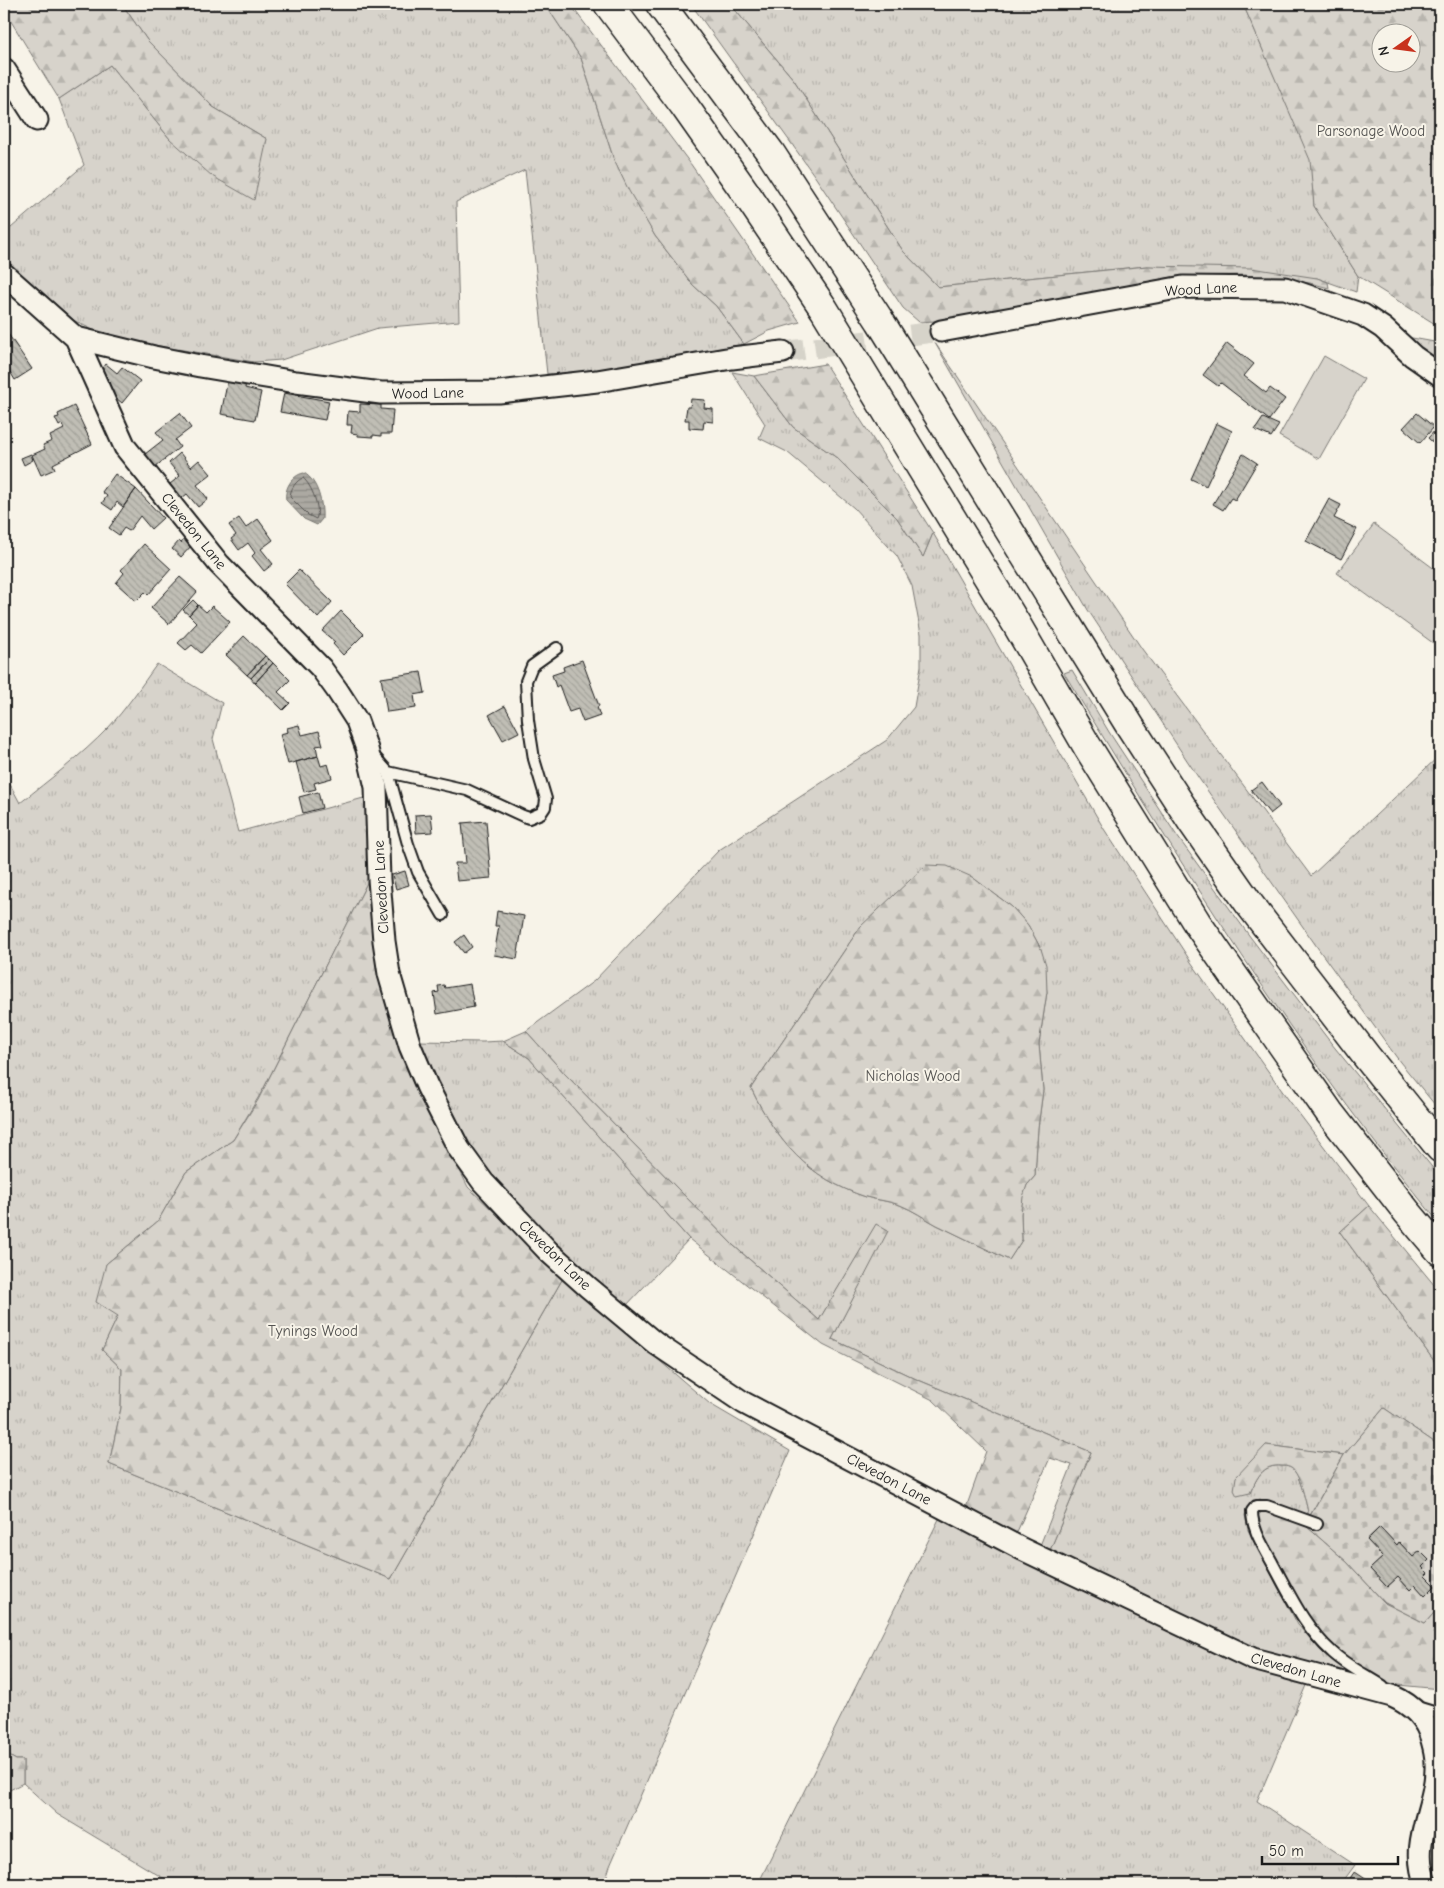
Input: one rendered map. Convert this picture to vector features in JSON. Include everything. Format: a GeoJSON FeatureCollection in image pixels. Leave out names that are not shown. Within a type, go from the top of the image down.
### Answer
{"type":"FeatureCollection","features":[{"type":"Feature","properties":{"kind":"highway"},"geometry":{"type":"LineString","coordinates":[[608,4],[728,168],[824,309],[1017,625],[1087,746],[1197,923],[1329,1112],[1440,1251]]}},
{"type":"Feature","properties":{"kind":"highway"},"geometry":{"type":"LineString","coordinates":[[660,4],[770,152],[869,304],[1130,726],[1192,822],[1250,905],[1440,1148]]}},
{"type":"Feature","properties":{"kind":"street"},"geometry":{"type":"LineString","coordinates":[[4,69],[37,120]]}},
{"type":"Feature","properties":{"kind":"street","name":"Clevedon Lane"},"geometry":{"type":"LineString","coordinates":[[4,274],[76,338],[126,447],[219,564],[321,668],[357,722],[367,749],[376,787],[379,879],[384,942],[390,974],[408,1040],[427,1086],[459,1149],[483,1182],[549,1252],[655,1343],[744,1404],[1022,1549],[1253,1659],[1402,1701]]}},
{"type":"Feature","properties":{"kind":"street","name":"Wood Lane"},"geometry":{"type":"LineString","coordinates":[[941,331],[1183,287],[1285,288],[1363,315],[1383,328],[1413,356],[1440,374]]}},
{"type":"Feature","properties":{"kind":"street","name":"Wood Lane"},"geometry":{"type":"LineString","coordinates":[[76,338],[200,366],[296,382],[381,393],[500,392],[597,381],[732,358],[783,352]]}},
{"type":"Feature","properties":{"kind":"street"},"geometry":{"type":"LineString","coordinates":[[1402,1701],[1426,1724],[1431,1736],[1436,1764],[1432,1793],[1420,1838],[1421,1871],[1426,1884]]}},
{"type":"Feature","properties":{"kind":"lane"},"geometry":{"type":"LineString","coordinates":[[388,772],[467,790],[529,818],[542,813],[546,800],[534,759],[528,720],[526,681],[532,666],[557,648]]}},
{"type":"Feature","properties":{"kind":"lane"},"geometry":{"type":"LineString","coordinates":[[367,749],[388,772],[408,844],[418,872],[443,915]]}},
{"type":"Feature","properties":{"kind":"lane"},"geometry":{"type":"LineString","coordinates":[[1317,1524],[1267,1506],[1256,1506],[1252,1511],[1257,1533],[1300,1614],[1316,1636],[1333,1653],[1358,1672],[1383,1686],[1402,1701],[1440,1714]]}},
{"type":"Feature","properties":{"kind":"green space"},"geometry":{"type":"Polygon","coordinates":[[[4,4],[122,4],[147,40],[213,107],[267,139],[254,200],[212,176],[170,139],[110,65],[59,99],[4,10],[4,4]]]}},
{"type":"Feature","properties":{"kind":"green space"},"geometry":{"type":"Polygon","coordinates":[[[122,4],[551,4],[547,7],[581,58],[614,160],[655,236],[693,285],[716,306],[744,344],[594,371],[547,374],[525,170],[456,202],[459,321],[378,328],[281,360],[254,362],[118,339],[95,331],[75,321],[4,259],[4,234],[84,165],[59,99],[110,65],[170,139],[267,139],[213,107],[147,40],[122,4]]]}},
{"type":"Feature","properties":{"kind":"green space"},"geometry":{"type":"Polygon","coordinates":[[[551,4],[570,4],[690,163],[800,322],[769,331],[744,344],[716,306],[693,285],[655,236],[629,191],[614,160],[581,58],[547,7],[551,4]]]}},
{"type":"Feature","properties":{"kind":"green space"},"geometry":{"type":"Polygon","coordinates":[[[691,4],[730,4],[794,80],[903,251],[938,287],[1147,266],[1251,268],[1317,278],[1328,282],[1329,288],[1310,283],[1245,275],[1178,276],[935,321],[919,322],[903,308],[814,175],[691,4]]]}},
{"type":"Feature","properties":{"kind":"green space"},"geometry":{"type":"Polygon","coordinates":[[[730,4],[1243,4],[1311,160],[1314,206],[1358,276],[1356,292],[1317,278],[1147,266],[938,287],[903,251],[794,80],[730,4]]]}},
{"type":"Feature","properties":{"kind":"green space","name":"Parsonage Wood"},"geometry":{"type":"Polygon","coordinates":[[[1243,4],[1440,4],[1440,327],[1358,276],[1314,206],[1310,160],[1243,4]]]}},
{"type":"Feature","properties":{"kind":"green space"},"geometry":{"type":"Polygon","coordinates":[[[1401,336],[1440,343],[1440,361],[1401,336]]]}},
{"type":"Feature","properties":{"kind":"green space"},"geometry":{"type":"Polygon","coordinates":[[[935,343],[1142,649],[1311,876],[1440,755],[1440,1111],[1400,1062],[1322,954],[1200,780],[1088,610],[935,343]]]}},
{"type":"Feature","properties":{"kind":"green space"},"geometry":{"type":"Polygon","coordinates":[[[1324,356],[1364,379],[1319,459],[1279,436],[1324,356]]]}},
{"type":"Feature","properties":{"kind":"green space"},"geometry":{"type":"Polygon","coordinates":[[[825,364],[933,533],[923,557],[897,518],[837,458],[793,427],[754,376],[825,364]]]}},
{"type":"Feature","properties":{"kind":"green space"},"geometry":{"type":"Polygon","coordinates":[[[732,372],[754,376],[793,427],[837,458],[897,518],[923,557],[933,533],[1104,829],[1191,962],[1285,1095],[1369,1206],[1340,1232],[1440,1369],[1440,1446],[1384,1408],[1344,1455],[1266,1445],[1250,1493],[1258,1477],[1265,1470],[1275,1466],[1289,1467],[1294,1470],[1304,1493],[1309,1517],[1260,1499],[1253,1501],[1245,1515],[1248,1530],[1298,1625],[1324,1654],[1360,1681],[1297,1666],[1168,1615],[1169,1606],[1158,1601],[1152,1607],[1048,1555],[1091,1452],[916,1379],[832,1339],[887,1231],[876,1225],[819,1320],[734,1246],[565,1074],[526,1031],[594,981],[719,850],[887,740],[914,707],[921,666],[921,634],[912,586],[897,556],[854,508],[787,452],[759,438],[765,424],[732,372]],[[972,877],[861,926],[751,1088],[772,1125],[796,1156],[827,1180],[866,1197],[892,1202],[905,1207],[937,1225],[1009,1260],[1022,1240],[1022,1197],[1027,1185],[1035,1176],[1043,1090],[1039,1044],[1047,992],[1041,949],[1028,925],[1012,907],[972,877]]]}},
{"type":"Feature","properties":{"kind":"green space"},"geometry":{"type":"Polygon","coordinates":[[[1374,524],[1440,573],[1440,634],[1433,643],[1337,573],[1374,524]]]}},
{"type":"Feature","properties":{"kind":"green space"},"geometry":{"type":"Polygon","coordinates":[[[157,664],[222,703],[213,739],[238,832],[371,796],[371,875],[264,1088],[233,1140],[186,1172],[158,1221],[106,1264],[118,1316],[102,1350],[122,1369],[121,1408],[109,1464],[391,1579],[563,1278],[710,1404],[790,1451],[610,1866],[604,1884],[173,1884],[57,1814],[23,1783],[23,1760],[16,1760],[4,1753],[4,773],[20,803],[76,758],[108,728],[157,664]]]}},
{"type":"Feature","properties":{"kind":"green space"},"geometry":{"type":"Polygon","coordinates":[[[1072,670],[1109,732],[1177,836],[1251,938],[1331,1043],[1440,1177],[1440,1224],[1337,1092],[1242,955],[1196,885],[1064,673],[1072,670]]]}},
{"type":"Feature","properties":{"kind":"green space","name":"Nicholas Wood"},"geometry":{"type":"Polygon","coordinates":[[[926,865],[947,866],[972,877],[1012,907],[1028,925],[1041,949],[1046,965],[1047,992],[1039,1044],[1043,1090],[1035,1176],[1027,1185],[1023,1197],[1021,1214],[1022,1240],[1009,1260],[937,1225],[905,1207],[892,1202],[866,1197],[827,1180],[796,1156],[772,1125],[751,1088],[861,926],[926,865]]]}},
{"type":"Feature","properties":{"kind":"green space","name":"Tynings Wood"},"geometry":{"type":"Polygon","coordinates":[[[371,875],[401,1051],[468,1187],[563,1278],[391,1579],[109,1464],[121,1408],[122,1369],[102,1350],[118,1316],[96,1302],[106,1264],[158,1221],[186,1172],[233,1140],[258,1100],[371,875]]]}},
{"type":"Feature","properties":{"kind":"green space"},"geometry":{"type":"Polygon","coordinates":[[[526,1031],[565,1074],[734,1246],[819,1320],[876,1224],[888,1231],[832,1339],[916,1379],[1091,1452],[1048,1555],[1039,1548],[1072,1465],[1050,1458],[1016,1534],[966,1508],[986,1451],[933,1400],[823,1345],[689,1239],[529,1058],[503,1041],[526,1031]]]}},
{"type":"Feature","properties":{"kind":"green space"},"geometry":{"type":"Polygon","coordinates":[[[416,1041],[503,1041],[529,1058],[689,1239],[625,1307],[552,1243],[529,1220],[486,1170],[467,1145],[445,1109],[416,1041]]]}},
{"type":"Feature","properties":{"kind":"green space"},"geometry":{"type":"Polygon","coordinates":[[[1369,1206],[1440,1292],[1440,1369],[1340,1232],[1369,1206]]]}},
{"type":"Feature","properties":{"kind":"green space"},"geometry":{"type":"Polygon","coordinates":[[[1384,1408],[1440,1446],[1440,1606],[1425,1623],[1385,1603],[1347,1562],[1305,1525],[1344,1455],[1384,1408]],[[1380,1527],[1367,1539],[1383,1557],[1370,1569],[1387,1587],[1398,1577],[1410,1590],[1415,1585],[1425,1595],[1435,1586],[1425,1576],[1428,1573],[1422,1567],[1429,1560],[1420,1551],[1413,1557],[1399,1542],[1397,1545],[1380,1527]]]}},
{"type":"Feature","properties":{"kind":"green space"},"geometry":{"type":"Polygon","coordinates":[[[1266,1445],[1344,1455],[1309,1517],[1304,1493],[1297,1476],[1294,1470],[1288,1467],[1270,1467],[1261,1473],[1250,1493],[1237,1496],[1234,1490],[1236,1477],[1266,1445]]]}},
{"type":"Feature","properties":{"kind":"green space"},"geometry":{"type":"Polygon","coordinates":[[[1262,1512],[1269,1512],[1305,1525],[1347,1562],[1385,1603],[1425,1623],[1440,1606],[1440,1689],[1388,1684],[1351,1661],[1320,1632],[1305,1614],[1263,1537],[1257,1516],[1262,1512]]]}},
{"type":"Feature","properties":{"kind":"green space"},"geometry":{"type":"Polygon","coordinates":[[[939,1519],[1188,1639],[1307,1683],[1257,1801],[1355,1865],[1341,1884],[758,1884],[939,1519]]]}},
{"type":"Feature","properties":{"kind":"green space"},"geometry":{"type":"Polygon","coordinates":[[[4,1753],[16,1760],[23,1760],[23,1783],[4,1793],[4,1753]]]}},
{"type":"Feature","properties":{"kind":"water"},"geometry":{"type":"Polygon","coordinates":[[[304,473],[313,481],[319,493],[322,519],[317,525],[304,519],[286,500],[286,491],[290,483],[300,474],[304,473]]]}},
{"type":"Feature","properties":{"kind":"building"},"geometry":{"type":"Polygon","coordinates":[[[4,328],[32,369],[15,380],[4,362],[4,328]]]}},
{"type":"Feature","properties":{"kind":"building"},"geometry":{"type":"Polygon","coordinates":[[[1227,343],[1254,364],[1244,376],[1266,393],[1270,388],[1285,399],[1269,420],[1221,383],[1218,386],[1203,375],[1227,343]]]}},
{"type":"Feature","properties":{"kind":"building"},"geometry":{"type":"Polygon","coordinates":[[[106,364],[117,373],[122,367],[140,381],[122,403],[105,389],[110,383],[99,374],[106,364]]]}},
{"type":"Feature","properties":{"kind":"building"},"geometry":{"type":"Polygon","coordinates":[[[228,379],[246,382],[245,388],[261,392],[255,420],[221,414],[228,379]]]}},
{"type":"Feature","properties":{"kind":"building"},"geometry":{"type":"Polygon","coordinates":[[[284,393],[329,401],[325,420],[280,412],[284,393]]]}},
{"type":"Feature","properties":{"kind":"building"},"geometry":{"type":"Polygon","coordinates":[[[691,399],[705,400],[704,408],[713,409],[713,422],[704,421],[703,429],[689,428],[689,420],[685,420],[687,407],[690,407],[691,399]]]}},
{"type":"Feature","properties":{"kind":"building"},"geometry":{"type":"Polygon","coordinates":[[[360,404],[381,405],[381,409],[393,410],[391,434],[373,435],[373,437],[358,436],[358,434],[351,433],[352,425],[347,425],[348,411],[360,412],[360,404]]]}},
{"type":"Feature","properties":{"kind":"building"},"geometry":{"type":"Polygon","coordinates":[[[74,406],[92,444],[53,464],[55,469],[41,475],[32,455],[45,449],[43,445],[52,441],[50,436],[64,429],[62,424],[59,426],[55,418],[59,417],[58,414],[74,406]]]}},
{"type":"Feature","properties":{"kind":"building"},"geometry":{"type":"Polygon","coordinates":[[[180,413],[191,428],[175,440],[180,447],[150,471],[140,458],[163,440],[156,432],[180,413]]]}},
{"type":"Feature","properties":{"kind":"building"},"geometry":{"type":"Polygon","coordinates":[[[1417,413],[1434,427],[1420,443],[1403,428],[1417,413]]]}},
{"type":"Feature","properties":{"kind":"building"},"geometry":{"type":"Polygon","coordinates":[[[1263,418],[1279,425],[1271,437],[1255,430],[1263,418]]]}},
{"type":"Feature","properties":{"kind":"building"},"geometry":{"type":"Polygon","coordinates":[[[1216,423],[1232,431],[1206,486],[1191,479],[1216,423]]]}},
{"type":"Feature","properties":{"kind":"building"},"geometry":{"type":"Polygon","coordinates":[[[1440,427],[1440,449],[1428,438],[1440,427]]]}},
{"type":"Feature","properties":{"kind":"building"},"geometry":{"type":"Polygon","coordinates":[[[180,453],[191,467],[199,460],[211,474],[197,485],[208,499],[198,507],[187,494],[177,502],[165,488],[180,476],[169,463],[180,453]]]}},
{"type":"Feature","properties":{"kind":"building"},"geometry":{"type":"Polygon","coordinates":[[[31,454],[33,460],[24,465],[21,458],[31,454]]]}},
{"type":"Feature","properties":{"kind":"building"},"geometry":{"type":"Polygon","coordinates":[[[1243,454],[1257,463],[1235,500],[1231,498],[1223,510],[1213,504],[1243,454]]]}},
{"type":"Feature","properties":{"kind":"building"},"geometry":{"type":"Polygon","coordinates":[[[115,474],[136,489],[123,507],[117,502],[112,510],[102,503],[107,496],[102,492],[115,474]]]}},
{"type":"Feature","properties":{"kind":"building"},"geometry":{"type":"Polygon","coordinates":[[[136,489],[163,518],[151,529],[140,516],[129,531],[124,528],[119,535],[109,528],[136,489]]]}},
{"type":"Feature","properties":{"kind":"building"},"geometry":{"type":"Polygon","coordinates":[[[1329,499],[1341,505],[1334,518],[1357,529],[1341,559],[1306,541],[1329,499]]]}},
{"type":"Feature","properties":{"kind":"building"},"geometry":{"type":"Polygon","coordinates":[[[239,518],[246,528],[258,519],[273,540],[261,549],[273,564],[264,571],[252,556],[255,553],[248,543],[239,550],[231,539],[236,535],[229,525],[239,518]]]}},
{"type":"Feature","properties":{"kind":"building"},"geometry":{"type":"Polygon","coordinates":[[[185,538],[193,544],[181,557],[172,549],[179,541],[181,543],[185,538]]]}},
{"type":"Feature","properties":{"kind":"building"},"geometry":{"type":"Polygon","coordinates":[[[144,544],[171,569],[148,595],[145,592],[136,601],[116,583],[124,573],[121,570],[144,544]]]}},
{"type":"Feature","properties":{"kind":"building"},"geometry":{"type":"Polygon","coordinates":[[[299,570],[332,602],[318,618],[285,584],[299,570]]]}},
{"type":"Feature","properties":{"kind":"building"},"geometry":{"type":"Polygon","coordinates":[[[180,577],[197,592],[169,624],[151,608],[180,577]]]}},
{"type":"Feature","properties":{"kind":"building"},"geometry":{"type":"Polygon","coordinates":[[[193,600],[198,605],[189,615],[183,610],[193,600]]]}},
{"type":"Feature","properties":{"kind":"building"},"geometry":{"type":"Polygon","coordinates":[[[198,605],[206,612],[212,606],[230,622],[201,653],[192,645],[186,650],[178,643],[197,623],[189,615],[198,605]]]}},
{"type":"Feature","properties":{"kind":"building"},"geometry":{"type":"Polygon","coordinates":[[[341,611],[364,634],[343,655],[333,644],[335,642],[322,631],[341,611]]]}},
{"type":"Feature","properties":{"kind":"building"},"geometry":{"type":"Polygon","coordinates":[[[244,636],[265,656],[247,675],[226,655],[244,636]]]}},
{"type":"Feature","properties":{"kind":"building"},"geometry":{"type":"Polygon","coordinates":[[[265,656],[269,659],[251,678],[247,675],[265,656]]]}},
{"type":"Feature","properties":{"kind":"building"},"geometry":{"type":"Polygon","coordinates":[[[269,659],[273,663],[255,683],[251,678],[269,659]]]}},
{"type":"Feature","properties":{"kind":"building"},"geometry":{"type":"Polygon","coordinates":[[[582,660],[599,706],[597,707],[600,716],[583,722],[578,709],[569,712],[559,685],[556,687],[552,675],[564,671],[563,667],[582,660]]]}},
{"type":"Feature","properties":{"kind":"building"},"geometry":{"type":"Polygon","coordinates":[[[273,663],[290,680],[278,692],[290,703],[283,710],[255,683],[273,663]]]}},
{"type":"Feature","properties":{"kind":"building"},"geometry":{"type":"Polygon","coordinates":[[[421,672],[425,693],[414,695],[416,708],[387,712],[381,678],[421,672]]]}},
{"type":"Feature","properties":{"kind":"building"},"geometry":{"type":"Polygon","coordinates":[[[505,706],[519,732],[503,740],[489,715],[505,706]]]}},
{"type":"Feature","properties":{"kind":"building"},"geometry":{"type":"Polygon","coordinates":[[[299,725],[302,735],[319,731],[323,745],[316,746],[318,756],[288,764],[280,734],[288,732],[287,728],[299,725]]]}},
{"type":"Feature","properties":{"kind":"building"},"geometry":{"type":"Polygon","coordinates":[[[318,756],[321,766],[328,764],[332,778],[314,783],[316,789],[304,792],[296,762],[318,756]]]}},
{"type":"Feature","properties":{"kind":"building"},"geometry":{"type":"Polygon","coordinates":[[[1262,782],[1280,806],[1270,814],[1251,790],[1262,782]]]}},
{"type":"Feature","properties":{"kind":"building"},"geometry":{"type":"Polygon","coordinates":[[[318,792],[322,808],[303,813],[299,797],[318,792]]]}},
{"type":"Feature","properties":{"kind":"building"},"geometry":{"type":"Polygon","coordinates":[[[431,814],[433,832],[416,833],[415,815],[431,814]]]}},
{"type":"Feature","properties":{"kind":"building"},"geometry":{"type":"Polygon","coordinates":[[[486,821],[491,878],[457,881],[455,863],[466,863],[462,823],[486,821]]]}},
{"type":"Feature","properties":{"kind":"building"},"geometry":{"type":"Polygon","coordinates":[[[405,871],[409,885],[396,889],[392,875],[405,871]]]}},
{"type":"Feature","properties":{"kind":"building"},"geometry":{"type":"Polygon","coordinates":[[[497,911],[524,916],[517,959],[494,955],[499,926],[495,926],[497,911]]]}},
{"type":"Feature","properties":{"kind":"building"},"geometry":{"type":"Polygon","coordinates":[[[464,935],[472,947],[464,953],[455,942],[464,935]]]}},
{"type":"Feature","properties":{"kind":"building"},"geometry":{"type":"Polygon","coordinates":[[[470,984],[474,1007],[437,1014],[434,993],[439,992],[438,986],[444,985],[445,988],[470,984]]]}},
{"type":"Feature","properties":{"kind":"building"},"geometry":{"type":"Polygon","coordinates":[[[1380,1527],[1397,1545],[1399,1542],[1413,1557],[1420,1551],[1429,1560],[1422,1567],[1428,1573],[1425,1576],[1435,1586],[1425,1596],[1415,1585],[1410,1590],[1398,1577],[1387,1587],[1370,1569],[1383,1557],[1367,1540],[1380,1527]]]}},
{"type":"Feature","properties":{"kind":"building"},"geometry":{"type":"Polygon","coordinates":[[[1355,1871],[1373,1883],[1373,1884],[1346,1884],[1355,1871]]]}},
{"type":"Feature","properties":{"kind":"tunnel"},"geometry":{"type":"LineString","coordinates":[[783,352],[941,331]]}}]}
